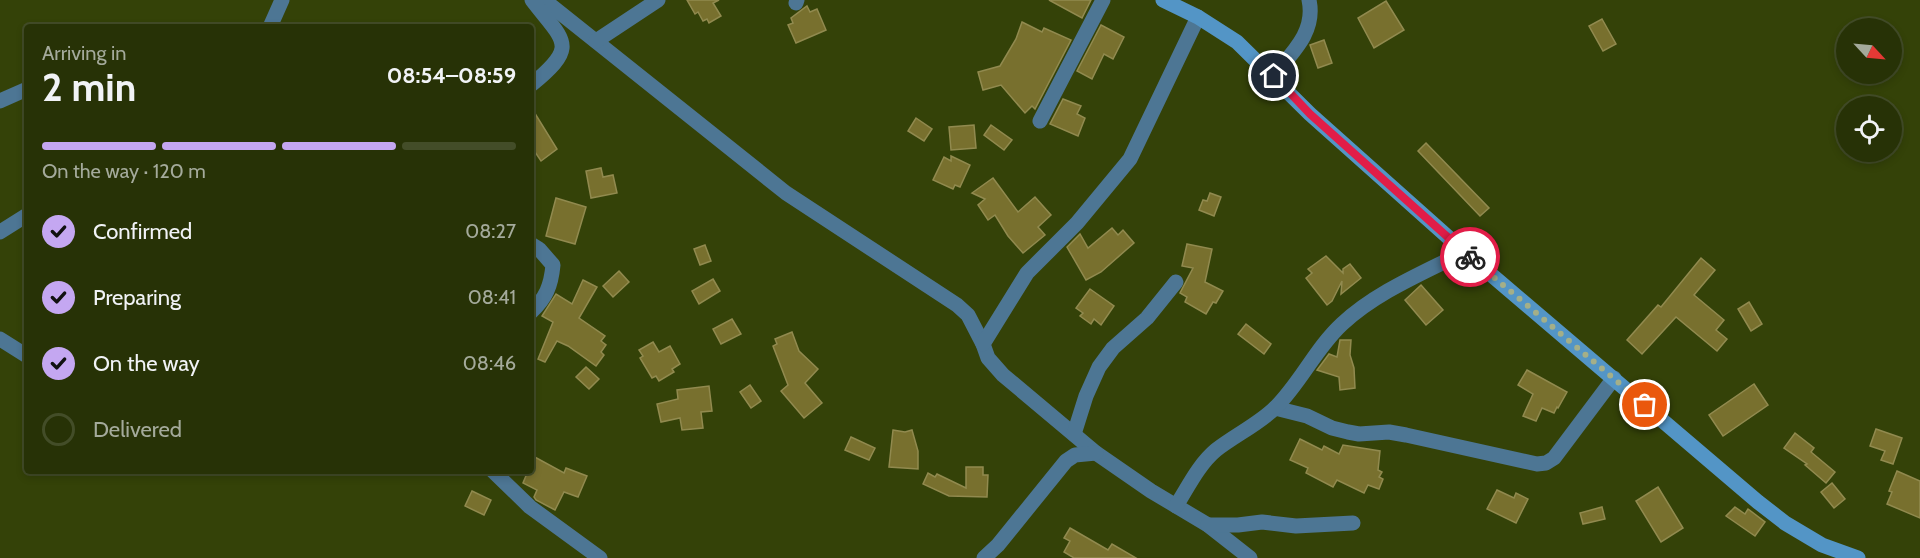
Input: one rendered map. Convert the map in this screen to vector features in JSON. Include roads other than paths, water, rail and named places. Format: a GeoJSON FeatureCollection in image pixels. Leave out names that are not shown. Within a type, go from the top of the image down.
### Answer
{"type":"FeatureCollection","features":[{"type":"Feature","properties":{"kind":"street"},"geometry":{"type":"LineString","coordinates":[[271,24],[282,0]]}},
{"type":"Feature","properties":{"kind":"street"},"geometry":{"type":"LineString","coordinates":[[532,0],[560,35],[563,50],[561,57],[534,82]]}},
{"type":"Feature","properties":{"kind":"street"},"geometry":{"type":"LineString","coordinates":[[544,0],[786,193],[957,305],[968,315],[984,344],[988,358],[1003,375],[1096,453],[1208,525],[1243,556]]}},
{"type":"Feature","properties":{"kind":"street"},"geometry":{"type":"LineString","coordinates":[[596,41],[658,0]]}},
{"type":"Feature","properties":{"kind":"street"},"geometry":{"type":"LineString","coordinates":[[1040,121],[1103,0]]}},
{"type":"Feature","properties":{"kind":"street"},"geometry":{"type":"LineString","coordinates":[[1163,0],[1198,17],[1237,42],[1310,114],[1464,252],[1758,502],[1785,523],[1822,545],[1858,558]]}},
{"type":"Feature","properties":{"kind":"street"},"geometry":{"type":"LineString","coordinates":[[1274,76],[1305,36],[1311,21],[1309,0]]}},
{"type":"Feature","properties":{"kind":"street"},"geometry":{"type":"LineString","coordinates":[[984,344],[1027,273],[1077,223],[1130,159],[1198,17]]}},
{"type":"Feature","properties":{"kind":"street"},"geometry":{"type":"LineString","coordinates":[[0,101],[24,90]]}},
{"type":"Feature","properties":{"kind":"street"},"geometry":{"type":"LineString","coordinates":[[0,232],[24,217]]}},
{"type":"Feature","properties":{"kind":"street"},"geometry":{"type":"LineString","coordinates":[[534,246],[553,265],[551,282],[545,299],[534,309]]}},
{"type":"Feature","properties":{"kind":"street"},"geometry":{"type":"LineString","coordinates":[[1176,506],[1197,472],[1214,452],[1275,408],[1342,324],[1403,283],[1464,252]]}},
{"type":"Feature","properties":{"kind":"street"},"geometry":{"type":"LineString","coordinates":[[1074,434],[1086,396],[1099,367],[1113,348],[1147,318],[1176,282]]}},
{"type":"Feature","properties":{"kind":"street"},"geometry":{"type":"LineString","coordinates":[[0,339],[24,354]]}},
{"type":"Feature","properties":{"kind":"street"},"geometry":{"type":"LineString","coordinates":[[1275,408],[1307,416],[1359,435],[1389,432],[1537,464],[1546,463],[1554,458],[1614,378]]}},
{"type":"Feature","properties":{"kind":"street"},"geometry":{"type":"LineString","coordinates":[[984,558],[998,545],[1066,461],[1075,455],[1096,453]]}},
{"type":"Feature","properties":{"kind":"street"},"geometry":{"type":"LineString","coordinates":[[496,474],[530,507],[600,558]]}},
{"type":"Feature","properties":{"kind":"street"},"geometry":{"type":"LineString","coordinates":[[1208,525],[1262,522],[1296,525],[1353,523]]}}]}
